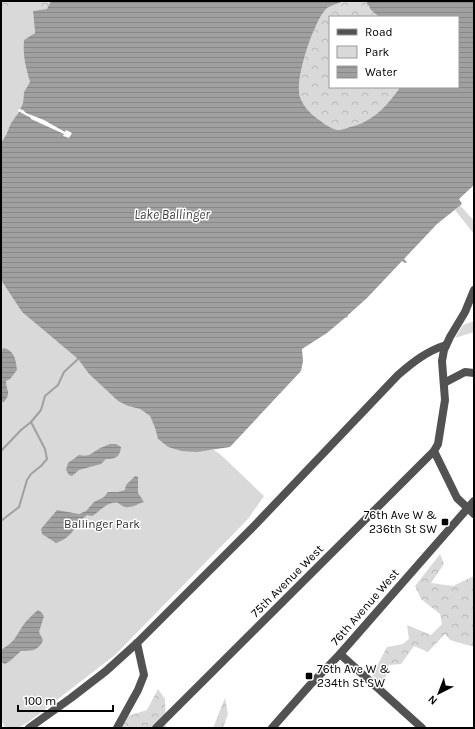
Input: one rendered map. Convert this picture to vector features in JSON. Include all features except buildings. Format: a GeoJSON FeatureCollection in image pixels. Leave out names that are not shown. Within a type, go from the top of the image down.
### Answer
{"type":"FeatureCollection","features":[{"type":"Feature","properties":{"kind":"street"},"geometry":{"type":"LineString","coordinates":[[474,290],[465,312],[448,341],[442,361],[445,400],[438,444],[434,451],[457,498],[474,514]]}},
{"type":"Feature","properties":{"kind":"street"},"geometry":{"type":"LineString","coordinates":[[29,728],[100,676],[137,643],[255,525],[398,375],[418,359],[448,341]]}},
{"type":"Feature","properties":{"kind":"street"},"geometry":{"type":"LineString","coordinates":[[444,383],[465,372],[474,373]]}},
{"type":"Feature","properties":{"kind":"street","name":"75th Avenue West"},"geometry":{"type":"LineString","coordinates":[[156,728],[434,451]]}},
{"type":"Feature","properties":{"kind":"street","name":"76th Avenue West"},"geometry":{"type":"LineString","coordinates":[[272,728],[340,654],[474,501]]}},
{"type":"Feature","properties":{"kind":"street"},"geometry":{"type":"LineString","coordinates":[[117,728],[138,690],[144,675],[137,643]]}},
{"type":"Feature","properties":{"kind":"street"},"geometry":{"type":"LineString","coordinates":[[340,654],[422,728]]}},
{"type":"Feature","properties":{"kind":"green space"},"geometry":{"type":"Polygon","coordinates":[[[1,1],[51,1],[47,9],[33,12],[35,33],[25,40],[24,46],[25,61],[30,82],[24,92],[23,103],[19,112],[11,123],[1,143],[1,1]]]}},
{"type":"Feature","properties":{"kind":"green space"},"geometry":{"type":"Polygon","coordinates":[[[1,1],[10,1],[11,9],[8,17],[1,18],[1,1]]]}},
{"type":"Feature","properties":{"kind":"green space"},"geometry":{"type":"Polygon","coordinates":[[[33,1],[53,1],[50,8],[30,11],[33,1]]]}},
{"type":"Feature","properties":{"kind":"green space"},"geometry":{"type":"Polygon","coordinates":[[[344,1],[366,1],[371,10],[378,16],[329,16],[329,88],[399,88],[384,108],[372,118],[358,125],[338,130],[325,124],[309,111],[300,97],[299,89],[302,64],[316,24],[327,8],[344,1]]]}},
{"type":"Feature","properties":{"kind":"green space"},"geometry":{"type":"Polygon","coordinates":[[[460,205],[474,221],[474,234],[455,210],[460,205]]]}},
{"type":"Feature","properties":{"kind":"green space","name":"Ballinger Park"},"geometry":{"type":"Polygon","coordinates":[[[1,280],[22,312],[78,359],[89,374],[118,401],[128,406],[140,409],[150,416],[158,439],[168,447],[181,451],[214,450],[264,496],[248,519],[115,655],[27,723],[18,728],[5,728],[1,720],[1,280]]]}},
{"type":"Feature","properties":{"kind":"green space"},"geometry":{"type":"Polygon","coordinates":[[[474,321],[474,332],[455,338],[463,325],[474,321]]]}},
{"type":"Feature","properties":{"kind":"green space"},"geometry":{"type":"Polygon","coordinates":[[[440,554],[444,564],[431,583],[453,586],[474,576],[474,647],[450,640],[445,634],[428,652],[414,646],[401,664],[389,665],[383,686],[365,667],[378,664],[387,647],[403,644],[409,639],[407,625],[431,635],[442,624],[440,614],[421,599],[415,586],[440,554]]]}},
{"type":"Feature","properties":{"kind":"green space"},"geometry":{"type":"Polygon","coordinates":[[[158,689],[165,699],[166,728],[121,728],[128,716],[147,710],[158,689]]]}},
{"type":"Feature","properties":{"kind":"green space"},"geometry":{"type":"Polygon","coordinates":[[[225,698],[228,714],[223,728],[213,728],[225,698]]]}},
{"type":"Feature","properties":{"kind":"water","name":"Lake Ballinger"},"geometry":{"type":"Polygon","coordinates":[[[51,1],[344,1],[327,8],[316,25],[302,65],[299,89],[300,97],[309,111],[331,128],[338,130],[358,125],[372,118],[384,108],[399,88],[459,88],[459,16],[378,16],[371,10],[366,1],[474,1],[474,185],[459,199],[462,204],[437,224],[404,259],[407,262],[405,263],[402,261],[367,298],[348,315],[347,318],[346,317],[327,333],[302,349],[303,361],[301,371],[230,447],[197,452],[181,451],[168,447],[158,439],[150,416],[140,409],[128,406],[118,401],[89,374],[78,359],[22,312],[1,280],[1,143],[11,123],[19,112],[23,103],[24,92],[30,82],[25,61],[24,40],[35,33],[33,11],[47,9],[51,1]]]}},
{"type":"Feature","properties":{"kind":"water"},"geometry":{"type":"Polygon","coordinates":[[[4,348],[11,351],[13,354],[17,370],[10,379],[6,381],[8,396],[4,402],[1,402],[1,350],[4,348]]]}},
{"type":"Feature","properties":{"kind":"water"},"geometry":{"type":"Polygon","coordinates":[[[110,444],[116,444],[121,447],[120,453],[117,457],[106,459],[101,464],[79,470],[72,476],[69,475],[66,470],[68,463],[79,455],[89,455],[110,444]]]}},
{"type":"Feature","properties":{"kind":"water"},"geometry":{"type":"Polygon","coordinates":[[[135,476],[138,477],[138,493],[144,502],[127,507],[124,507],[118,503],[111,503],[92,516],[87,515],[67,538],[56,543],[42,534],[41,529],[57,510],[79,514],[86,511],[94,502],[104,497],[108,492],[125,490],[126,485],[135,476]]]}},
{"type":"Feature","properties":{"kind":"water"},"geometry":{"type":"Polygon","coordinates":[[[38,610],[44,616],[39,632],[43,640],[41,644],[34,650],[21,651],[5,664],[1,662],[1,650],[17,636],[24,624],[38,610]]]}},
{"type":"Feature","properties":{"kind":"pier"},"geometry":{"type":"Polygon","coordinates":[[[18,109],[44,120],[65,132],[66,130],[72,133],[69,138],[63,136],[64,134],[31,119],[18,111],[18,109]]]}},
{"type":"Feature","properties":{"kind":"waterway"},"geometry":{"type":"LineString","coordinates":[[1,451],[31,422],[41,410],[45,396],[58,385],[64,372],[78,359]]}},
{"type":"Feature","properties":{"kind":"waterway"},"geometry":{"type":"LineString","coordinates":[[1,521],[19,507],[27,480],[31,474],[47,459],[45,449],[31,422]]}},
{"type":"Feature","properties":{"kind":"place","name":"76th Ave W & 236th St SW"},"geometry":{"type":"Point","coordinates":[445,522]}},
{"type":"Feature","properties":{"kind":"place","name":"76th Ave W & 234th St SW"},"geometry":{"type":"Point","coordinates":[309,676]}}]}
